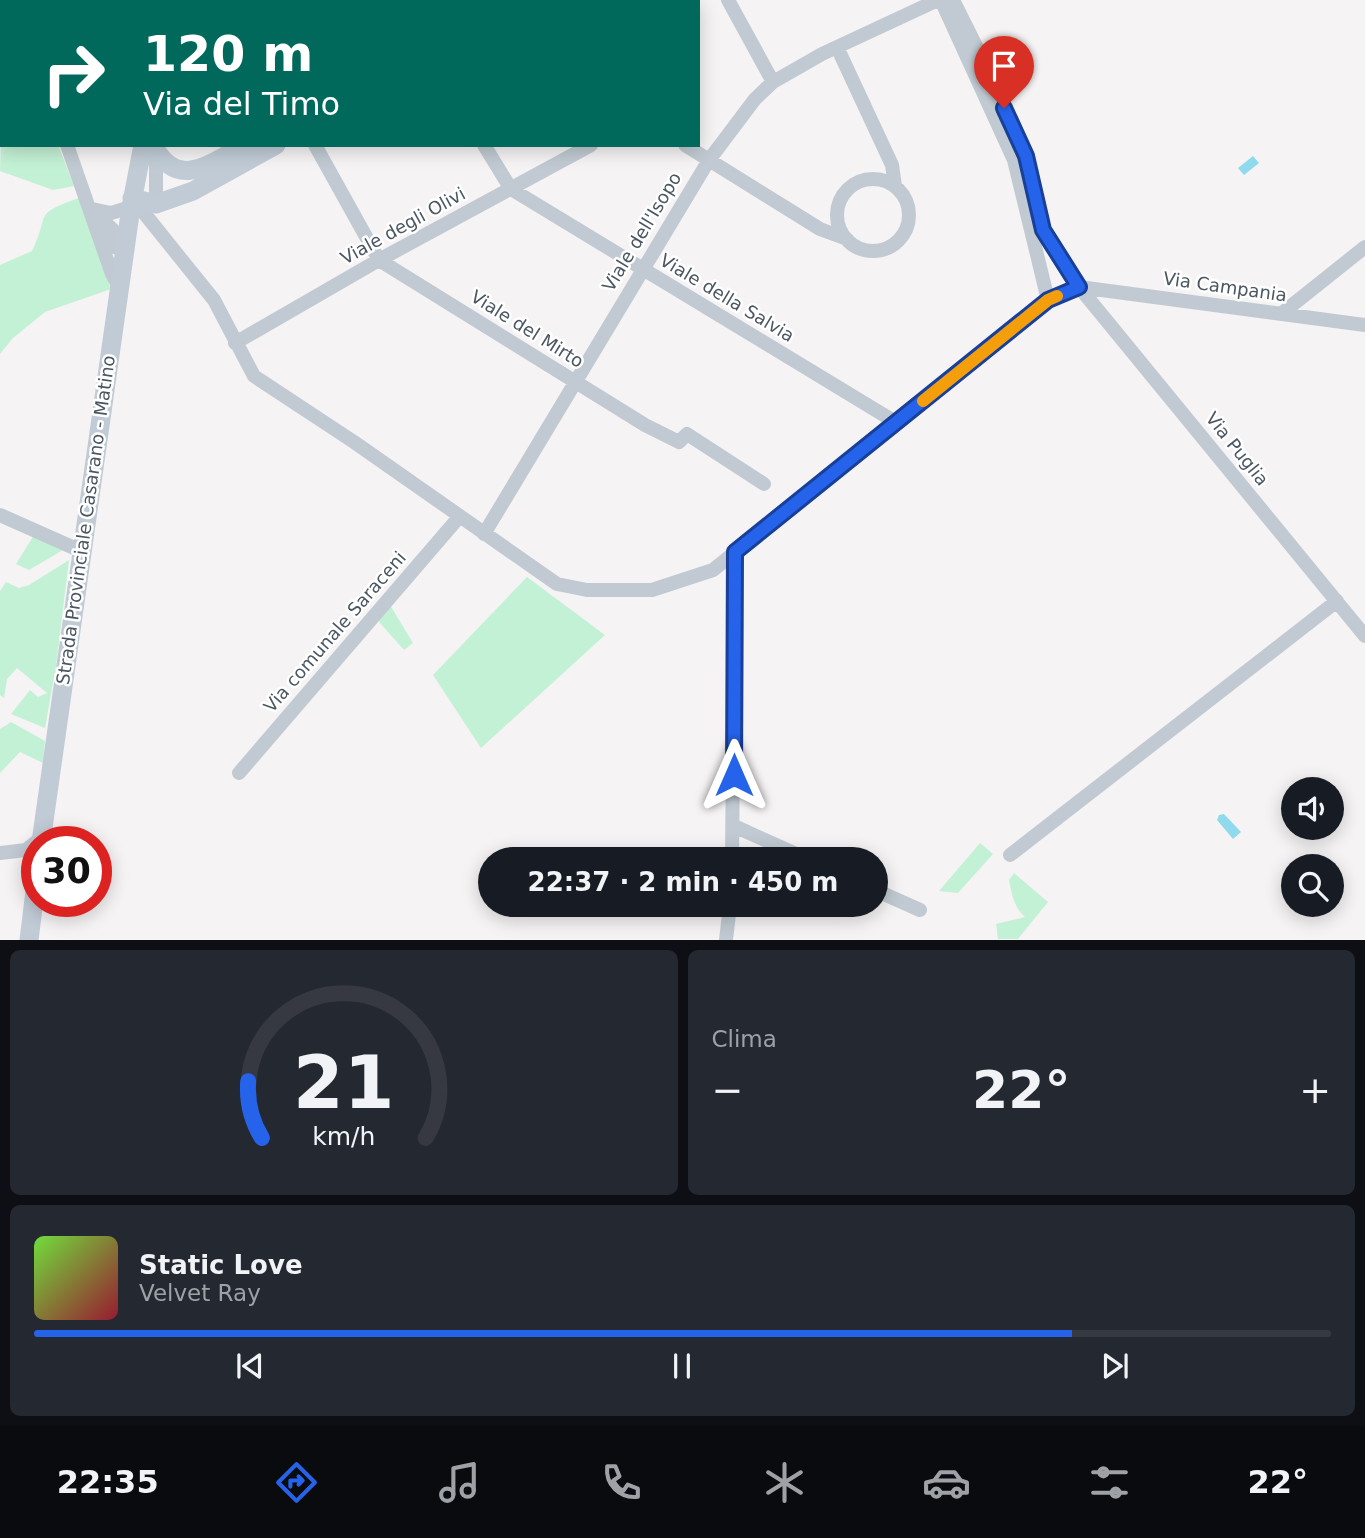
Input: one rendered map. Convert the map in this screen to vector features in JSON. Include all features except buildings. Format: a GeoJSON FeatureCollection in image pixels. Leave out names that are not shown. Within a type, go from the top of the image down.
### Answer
{"type":"FeatureCollection","features":[{"type":"Feature","properties":{"kind":"main road"},"geometry":{"type":"LineString","coordinates":[[151,147],[161,161],[181,171],[198,169],[242,147]]}},
{"type":"Feature","properties":{"kind":"main road","name":"Strada Provinciale Casarano - Matino"},"geometry":{"type":"LineString","coordinates":[[43,826],[132,203],[151,147]]}},
{"type":"Feature","properties":{"kind":"main road"},"geometry":{"type":"LineString","coordinates":[[132,203],[156,204],[193,191],[272,147]]}},
{"type":"Feature","properties":{"kind":"main road"},"geometry":{"type":"LineString","coordinates":[[29,940],[32,917]]}},
{"type":"Feature","properties":{"kind":"street"},"geometry":{"type":"LineString","coordinates":[[729,0],[773,82]]}},
{"type":"Feature","properties":{"kind":"street"},"geometry":{"type":"LineString","coordinates":[[939,0],[1014,160],[1048,300]]}},
{"type":"Feature","properties":{"kind":"street","name":"Viale dell'Isopo"},"geometry":{"type":"LineString","coordinates":[[484,534],[709,160],[755,99],[773,82],[837,47],[939,0]]}},
{"type":"Feature","properties":{"kind":"street","name":"Via Puglia"},"geometry":{"type":"LineString","coordinates":[[953,0],[1026,156],[1043,230],[1079,287],[1365,636]]}},
{"type":"Feature","properties":{"kind":"street"},"geometry":{"type":"LineString","coordinates":[[837,47],[892,165],[895,186]]}},
{"type":"Feature","properties":{"kind":"street"},"geometry":{"type":"LineString","coordinates":[[68,147],[112,274],[119,287]]}},
{"type":"Feature","properties":{"kind":"street"},"geometry":{"type":"LineString","coordinates":[[151,147],[156,204]]}},
{"type":"Feature","properties":{"kind":"street","name":"Viale del Mirto"},"geometry":{"type":"LineString","coordinates":[[317,147],[379,260],[645,425],[679,442],[687,434],[764,484]]}},
{"type":"Feature","properties":{"kind":"street","name":"Viale della Salvia"},"geometry":{"type":"LineString","coordinates":[[485,147],[511,189],[897,422]]}},
{"type":"Feature","properties":{"kind":"street","name":"Viale degli Olivi"},"geometry":{"type":"LineString","coordinates":[[235,343],[379,260],[588,147]]}},
{"type":"Feature","properties":{"kind":"street"},"geometry":{"type":"LineString","coordinates":[[688,147],[820,229],[847,239]]}},
{"type":"Feature","properties":{"kind":"street"},"geometry":{"type":"LineString","coordinates":[[884,180],[895,186],[908,205],[907,229],[891,247],[867,251],[856,247],[840,229],[837,218],[843,195],[851,186],[861,181],[884,180]]}},
{"type":"Feature","properties":{"kind":"street"},"geometry":{"type":"LineString","coordinates":[[90,208],[111,213],[132,203],[214,300],[254,376],[354,442],[556,584],[587,590],[652,590],[713,569],[1048,300],[1079,287]]}},
{"type":"Feature","properties":{"kind":"street"},"geometry":{"type":"LineString","coordinates":[[90,208],[127,242],[117,248],[109,245],[100,235]]}},
{"type":"Feature","properties":{"kind":"street"},"geometry":{"type":"LineString","coordinates":[[1281,314],[1365,247]]}},
{"type":"Feature","properties":{"kind":"street","name":"Via Campania"},"geometry":{"type":"LineString","coordinates":[[1079,287],[1365,325]]}},
{"type":"Feature","properties":{"kind":"street"},"geometry":{"type":"LineString","coordinates":[[0,515],[82,551]]}},
{"type":"Feature","properties":{"kind":"street","name":"Via comunale Saraceni"},"geometry":{"type":"LineString","coordinates":[[239,773],[460,516]]}},
{"type":"Feature","properties":{"kind":"street"},"geometry":{"type":"LineString","coordinates":[[733,847],[735,552]]}},
{"type":"Feature","properties":{"kind":"street"},"geometry":{"type":"LineString","coordinates":[[1010,855],[1337,601]]}},
{"type":"Feature","properties":{"kind":"street"},"geometry":{"type":"LineString","coordinates":[[734,827],[780,847]]}},
{"type":"Feature","properties":{"kind":"street"},"geometry":{"type":"LineString","coordinates":[[0,853],[21,851]]}},
{"type":"Feature","properties":{"kind":"street"},"geometry":{"type":"LineString","coordinates":[[888,896],[920,910]]}},
{"type":"Feature","properties":{"kind":"street"},"geometry":{"type":"LineString","coordinates":[[726,940],[729,917]]}},
{"type":"Feature","properties":{"kind":"green space"},"geometry":{"type":"Polygon","coordinates":[[[1,147],[59,147],[74,186],[53,190],[0,171],[1,147]]]}},
{"type":"Feature","properties":{"kind":"green space"},"geometry":{"type":"Polygon","coordinates":[[[79,198],[111,289],[45,312],[13,338],[0,354],[0,265],[32,251],[48,212],[79,198]]]}},
{"type":"Feature","properties":{"kind":"green space"},"geometry":{"type":"Polygon","coordinates":[[[34,535],[63,550],[29,570],[16,564],[34,535]]]}},
{"type":"Feature","properties":{"kind":"green space"},"geometry":{"type":"Polygon","coordinates":[[[69,560],[56,666],[45,728],[11,714],[30,690],[38,697],[47,693],[17,668],[7,679],[4,698],[0,695],[0,591],[6,582],[19,588],[29,585],[69,560]]]}},
{"type":"Feature","properties":{"kind":"green space"},"geometry":{"type":"Polygon","coordinates":[[[527,577],[605,635],[481,748],[433,675],[527,577]]]}},
{"type":"Feature","properties":{"kind":"green space"},"geometry":{"type":"Polygon","coordinates":[[[390,605],[413,643],[404,650],[378,618],[390,605]]]}},
{"type":"Feature","properties":{"kind":"green space"},"geometry":{"type":"Polygon","coordinates":[[[11,722],[45,741],[43,763],[20,752],[0,773],[0,729],[11,722]]]}},
{"type":"Feature","properties":{"kind":"green space"},"geometry":{"type":"Polygon","coordinates":[[[980,843],[993,854],[958,893],[939,891],[980,843]]]}},
{"type":"Feature","properties":{"kind":"green space"},"geometry":{"type":"Polygon","coordinates":[[[1014,873],[1048,902],[1018,939],[998,939],[996,924],[1025,917],[1016,905],[1011,891],[1009,880],[1014,873]]]}},
{"type":"Feature","properties":{"kind":"water"},"geometry":{"type":"Polygon","coordinates":[[[1253,156],[1259,163],[1244,175],[1238,168],[1253,156]]]}},
{"type":"Feature","properties":{"kind":"water"},"geometry":{"type":"Polygon","coordinates":[[[1224,814],[1241,832],[1233,839],[1217,820],[1219,815],[1224,814]]]}},
{"type":"Feature","properties":{"kind":"slow traffic"},"geometry":{"type":"LineString","coordinates":[[923,401],[1048,300],[1057,296]]}},
{"type":"Feature","properties":{"kind":"route"},"geometry":{"type":"LineString","coordinates":[[734,775],[735,552],[1048,300],[1079,287],[1043,230],[1026,156],[1004,108]]}}]}
